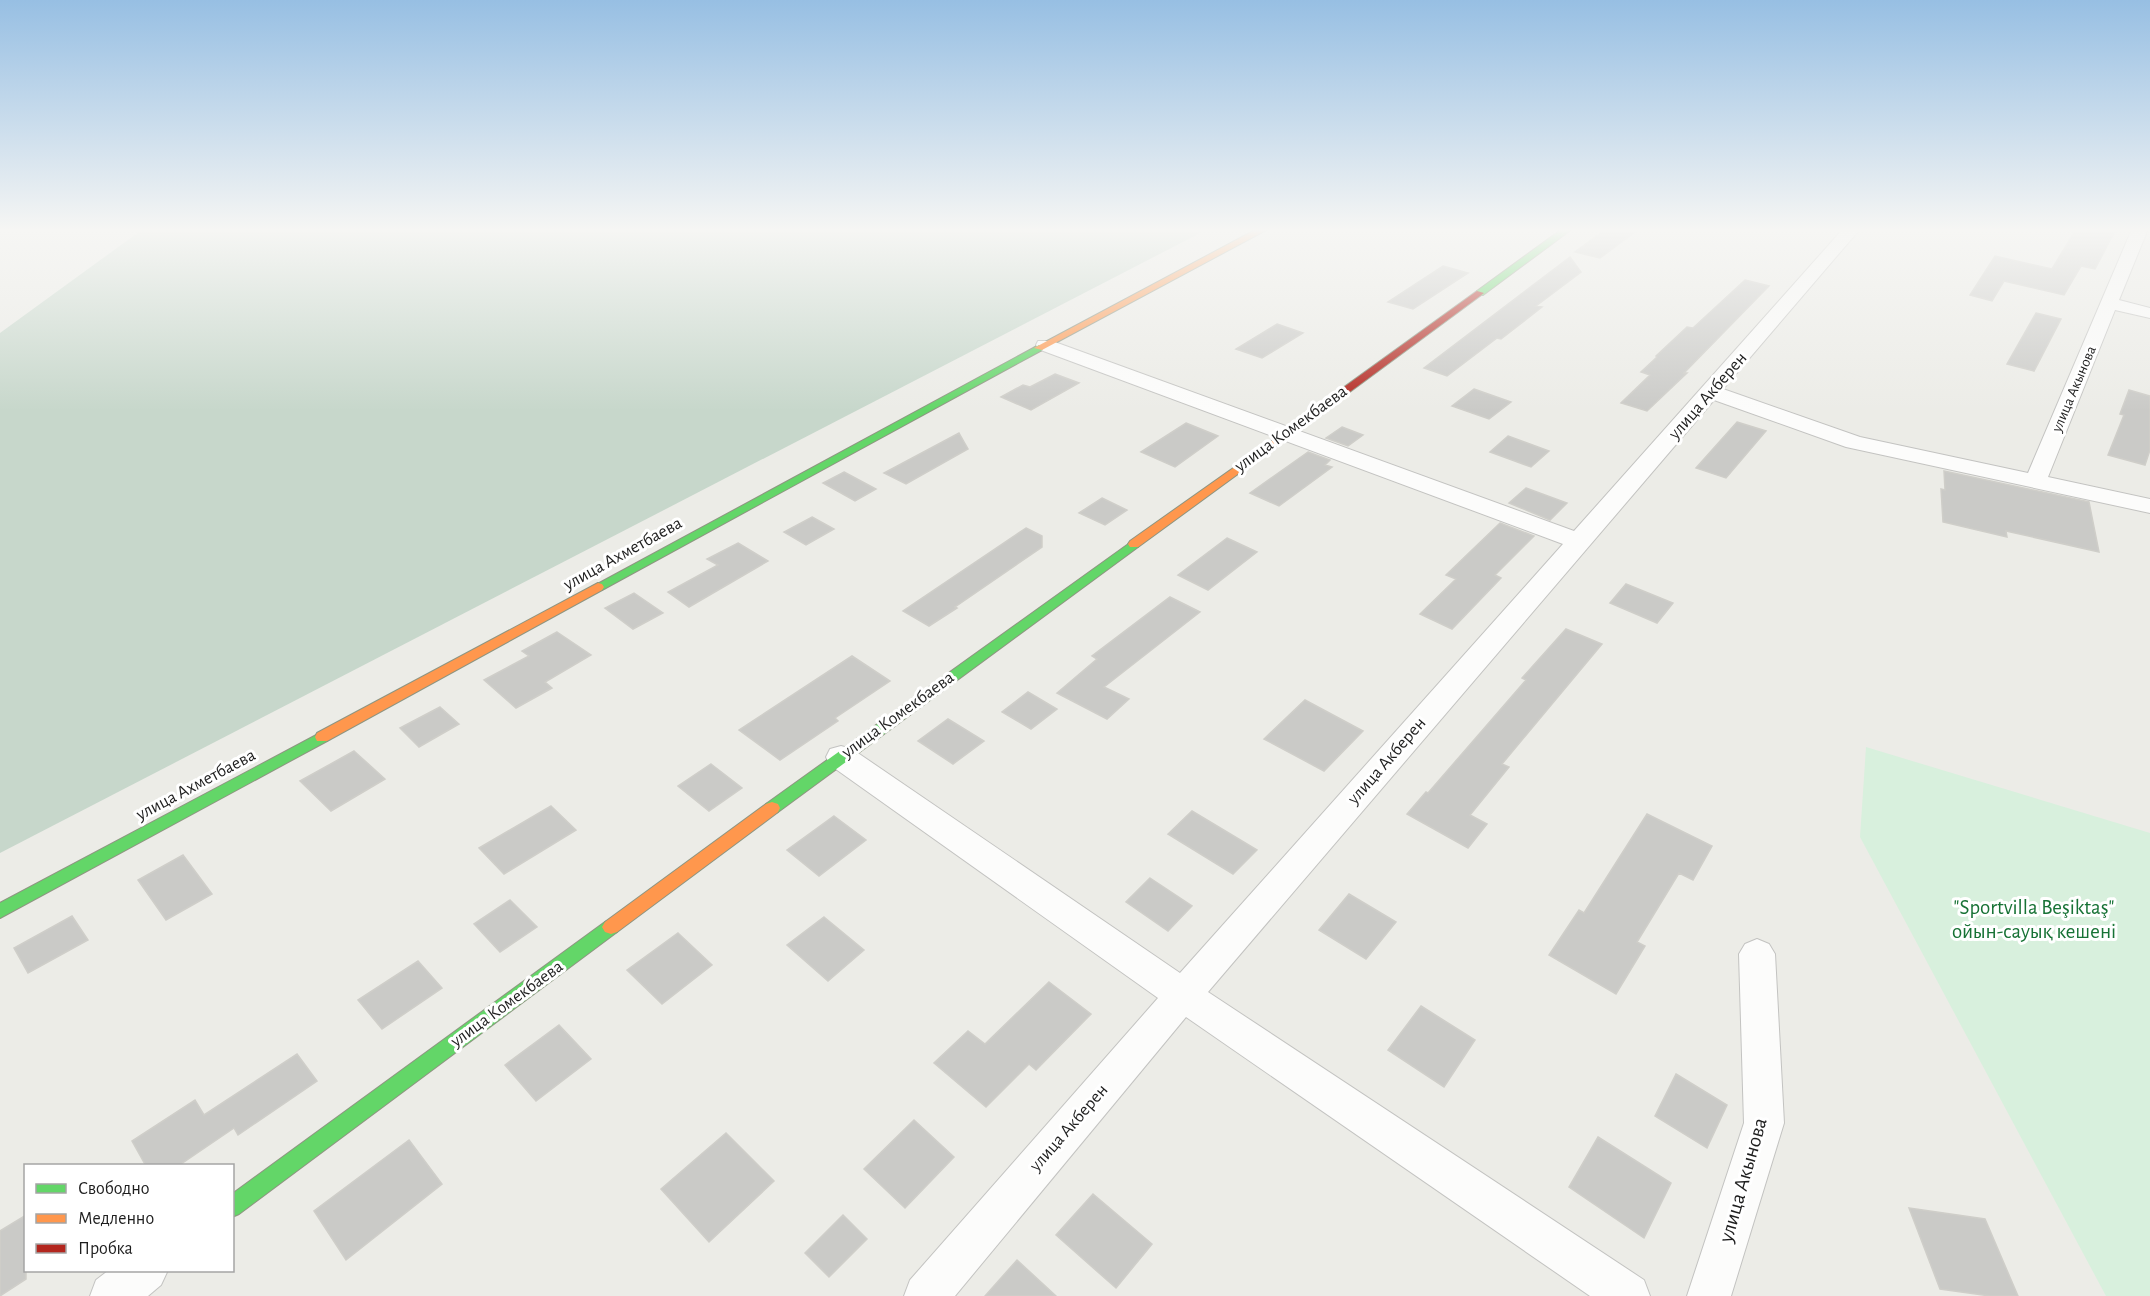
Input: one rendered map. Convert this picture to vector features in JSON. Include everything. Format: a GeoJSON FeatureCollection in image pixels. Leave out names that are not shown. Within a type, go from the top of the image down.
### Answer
{"type":"FeatureCollection","features":[{"type":"Feature","properties":{"kind":"street","name":"улица Ахметбаева"},"geometry":{"type":"LineString","coordinates":[[0,911],[1150,289]]}},
{"type":"Feature","properties":{"kind":"street","name":"улица Комекбаева"},"geometry":{"type":"LineString","coordinates":[[234,1206],[841,757],[1484,289]]}},
{"type":"Feature","properties":{"kind":"street","name":"улица Акберен"},"geometry":{"type":"LineString","coordinates":[[926,1296],[1183,995],[1800,289]]}},
{"type":"Feature","properties":{"kind":"street","name":"улица Акынова"},"geometry":{"type":"LineString","coordinates":[[2035,482],[2115,289]]}},
{"type":"Feature","properties":{"kind":"street"},"geometry":{"type":"LineString","coordinates":[[2109,303],[2150,313]]}},
{"type":"Feature","properties":{"kind":"street"},"geometry":{"type":"LineString","coordinates":[[1045,345],[1580,542]]}},
{"type":"Feature","properties":{"kind":"street"},"geometry":{"type":"LineString","coordinates":[[1711,392],[1854,442],[2150,506]]}},
{"type":"Feature","properties":{"kind":"street"},"geometry":{"type":"LineString","coordinates":[[841,757],[1183,995],[1628,1296]]}},
{"type":"Feature","properties":{"kind":"street","name":"улица Акынова"},"geometry":{"type":"LineString","coordinates":[[1709,1296],[1764,1123],[1756,954]]}},
{"type":"Feature","properties":{"kind":"street"},"geometry":{"type":"LineString","coordinates":[[112,1296],[143,1272]]}},
{"type":"Feature","properties":{"kind":"green space"},"geometry":{"type":"Polygon","coordinates":[[[60,289],[1091,289],[0,853],[0,333],[60,289]]]}},
{"type":"Feature","properties":{"kind":"green space","name":"\"Sportvilla Beşiktaş\" ойын-сауық кешені"},"geometry":{"type":"Polygon","coordinates":[[[1866,747],[2150,833],[2150,1296],[2106,1296],[1860,837],[1866,747]]]}},
{"type":"Feature","properties":{"kind":"building"},"geometry":{"type":"Polygon","coordinates":[[[1407,289],[1443,289],[1413,309],[1388,302],[1407,289]]]}},
{"type":"Feature","properties":{"kind":"building"},"geometry":{"type":"Polygon","coordinates":[[[1527,289],[1558,289],[1536,306],[1542,307],[1501,339],[1497,338],[1447,376],[1424,368],[1527,289]]]}},
{"type":"Feature","properties":{"kind":"building"},"geometry":{"type":"Polygon","coordinates":[[[1735,289],[1766,289],[1684,373],[1687,373],[1647,411],[1621,403],[1650,375],[1641,372],[1656,356],[1687,327],[1693,328],[1735,289]]]}},
{"type":"Feature","properties":{"kind":"building"},"geometry":{"type":"Polygon","coordinates":[[[1974,289],[1999,289],[1992,301],[1970,295],[1974,289]]]}},
{"type":"Feature","properties":{"kind":"building"},"geometry":{"type":"Polygon","coordinates":[[[2040,289],[2067,289],[2064,295],[2040,289]]]}},
{"type":"Feature","properties":{"kind":"building"},"geometry":{"type":"Polygon","coordinates":[[[2036,313],[2061,319],[2034,371],[2007,364],[2036,313]]]}},
{"type":"Feature","properties":{"kind":"building"},"geometry":{"type":"Polygon","coordinates":[[[1277,324],[1303,333],[1262,358],[1236,349],[1277,324]]]}},
{"type":"Feature","properties":{"kind":"building"},"geometry":{"type":"Polygon","coordinates":[[[1055,374],[1079,383],[1031,410],[1001,397],[1023,385],[1030,387],[1055,374]]]}},
{"type":"Feature","properties":{"kind":"building"},"geometry":{"type":"Polygon","coordinates":[[[1474,389],[1511,402],[1489,419],[1452,406],[1474,389]]]}},
{"type":"Feature","properties":{"kind":"building"},"geometry":{"type":"Polygon","coordinates":[[[2129,390],[2150,396],[2150,450],[2145,465],[2108,455],[2124,415],[2120,414],[2129,390]]]}},
{"type":"Feature","properties":{"kind":"building"},"geometry":{"type":"Polygon","coordinates":[[[1737,422],[1766,431],[1726,478],[1696,468],[1737,422]]]}},
{"type":"Feature","properties":{"kind":"building"},"geometry":{"type":"Polygon","coordinates":[[[1186,423],[1218,436],[1175,467],[1141,452],[1186,423]]]}},
{"type":"Feature","properties":{"kind":"building"},"geometry":{"type":"Polygon","coordinates":[[[1342,427],[1363,435],[1348,446],[1326,438],[1342,427]]]}},
{"type":"Feature","properties":{"kind":"building"},"geometry":{"type":"Polygon","coordinates":[[[959,433],[968,449],[906,484],[884,473],[959,433]]]}},
{"type":"Feature","properties":{"kind":"building"},"geometry":{"type":"Polygon","coordinates":[[[1508,436],[1549,451],[1531,467],[1490,452],[1508,436]]]}},
{"type":"Feature","properties":{"kind":"building"},"geometry":{"type":"Polygon","coordinates":[[[1308,452],[1330,460],[1325,465],[1332,467],[1279,506],[1250,493],[1308,452]]]}},
{"type":"Feature","properties":{"kind":"building"},"geometry":{"type":"Polygon","coordinates":[[[1944,471],[2089,502],[2099,552],[2006,531],[2007,537],[1943,522],[1941,489],[1945,490],[1944,471]]]}},
{"type":"Feature","properties":{"kind":"building"},"geometry":{"type":"Polygon","coordinates":[[[844,472],[876,489],[855,501],[823,483],[844,472]]]}},
{"type":"Feature","properties":{"kind":"building"},"geometry":{"type":"Polygon","coordinates":[[[1526,488],[1567,503],[1550,520],[1509,503],[1526,488]]]}},
{"type":"Feature","properties":{"kind":"building"},"geometry":{"type":"Polygon","coordinates":[[[1102,498],[1127,510],[1105,525],[1079,513],[1102,498]]]}},
{"type":"Feature","properties":{"kind":"building"},"geometry":{"type":"Polygon","coordinates":[[[812,517],[834,529],[806,545],[784,532],[812,517]]]}},
{"type":"Feature","properties":{"kind":"building"},"geometry":{"type":"Polygon","coordinates":[[[1500,523],[1534,536],[1495,575],[1501,578],[1452,629],[1420,614],[1456,579],[1446,575],[1500,523]]]}},
{"type":"Feature","properties":{"kind":"building"},"geometry":{"type":"Polygon","coordinates":[[[1026,528],[1042,536],[1042,547],[955,607],[957,608],[929,626],[903,611],[1026,528]]]}},
{"type":"Feature","properties":{"kind":"building"},"geometry":{"type":"Polygon","coordinates":[[[1227,538],[1257,552],[1208,590],[1178,575],[1227,538]]]}},
{"type":"Feature","properties":{"kind":"building"},"geometry":{"type":"Polygon","coordinates":[[[738,543],[768,561],[689,607],[668,592],[718,565],[707,559],[738,543]]]}},
{"type":"Feature","properties":{"kind":"building"},"geometry":{"type":"Polygon","coordinates":[[[1626,584],[1673,603],[1657,623],[1610,603],[1626,584]]]}},
{"type":"Feature","properties":{"kind":"building"},"geometry":{"type":"Polygon","coordinates":[[[634,593],[663,613],[633,629],[605,608],[634,593]]]}},
{"type":"Feature","properties":{"kind":"building"},"geometry":{"type":"Polygon","coordinates":[[[1170,597],[1200,612],[1104,687],[1129,699],[1107,719],[1057,693],[1097,659],[1092,656],[1170,597]]]}},
{"type":"Feature","properties":{"kind":"building"},"geometry":{"type":"Polygon","coordinates":[[[1566,629],[1602,644],[1502,764],[1509,767],[1470,815],[1487,824],[1468,848],[1407,814],[1526,680],[1522,678],[1566,629]]]}},
{"type":"Feature","properties":{"kind":"building"},"geometry":{"type":"Polygon","coordinates":[[[557,632],[591,655],[545,682],[552,688],[516,708],[484,680],[529,656],[522,651],[557,632]]]}},
{"type":"Feature","properties":{"kind":"building"},"geometry":{"type":"Polygon","coordinates":[[[852,656],[890,681],[835,718],[838,721],[780,760],[739,730],[852,656]]]}},
{"type":"Feature","properties":{"kind":"building"},"geometry":{"type":"Polygon","coordinates":[[[1028,692],[1057,709],[1031,729],[1002,712],[1028,692]]]}},
{"type":"Feature","properties":{"kind":"building"},"geometry":{"type":"Polygon","coordinates":[[[1305,700],[1363,731],[1324,771],[1264,739],[1305,700]]]}},
{"type":"Feature","properties":{"kind":"building"},"geometry":{"type":"Polygon","coordinates":[[[440,707],[459,724],[419,747],[400,728],[440,707]]]}},
{"type":"Feature","properties":{"kind":"building"},"geometry":{"type":"Polygon","coordinates":[[[948,719],[984,741],[953,764],[918,741],[948,719]]]}},
{"type":"Feature","properties":{"kind":"building"},"geometry":{"type":"Polygon","coordinates":[[[354,751],[385,779],[331,811],[300,781],[354,751]]]}},
{"type":"Feature","properties":{"kind":"building"},"geometry":{"type":"Polygon","coordinates":[[[711,764],[742,788],[709,811],[678,786],[711,764]]]}},
{"type":"Feature","properties":{"kind":"building"},"geometry":{"type":"Polygon","coordinates":[[[551,806],[576,830],[504,874],[479,848],[551,806]]]}},
{"type":"Feature","properties":{"kind":"building"},"geometry":{"type":"Polygon","coordinates":[[[1192,811],[1257,850],[1233,874],[1168,834],[1192,811]]]}},
{"type":"Feature","properties":{"kind":"building"},"geometry":{"type":"Polygon","coordinates":[[[1647,814],[1712,846],[1693,880],[1679,873],[1637,942],[1645,946],[1616,994],[1549,955],[1579,910],[1584,913],[1647,814]]]}},
{"type":"Feature","properties":{"kind":"building"},"geometry":{"type":"Polygon","coordinates":[[[834,816],[866,840],[819,876],[787,850],[834,816]]]}},
{"type":"Feature","properties":{"kind":"building"},"geometry":{"type":"Polygon","coordinates":[[[183,855],[212,894],[166,920],[138,880],[183,855]]]}},
{"type":"Feature","properties":{"kind":"building"},"geometry":{"type":"Polygon","coordinates":[[[1150,878],[1192,906],[1168,931],[1126,902],[1150,878]]]}},
{"type":"Feature","properties":{"kind":"building"},"geometry":{"type":"Polygon","coordinates":[[[1349,894],[1396,922],[1366,959],[1319,930],[1349,894]]]}},
{"type":"Feature","properties":{"kind":"building"},"geometry":{"type":"Polygon","coordinates":[[[510,900],[537,927],[500,952],[474,924],[510,900]]]}},
{"type":"Feature","properties":{"kind":"building"},"geometry":{"type":"Polygon","coordinates":[[[72,916],[88,940],[28,973],[14,948],[72,916]]]}},
{"type":"Feature","properties":{"kind":"building"},"geometry":{"type":"Polygon","coordinates":[[[824,917],[864,950],[828,981],[787,945],[824,917]]]}},
{"type":"Feature","properties":{"kind":"building"},"geometry":{"type":"Polygon","coordinates":[[[678,933],[712,965],[662,1004],[627,970],[678,933]]]}},
{"type":"Feature","properties":{"kind":"building"},"geometry":{"type":"Polygon","coordinates":[[[418,961],[442,988],[382,1029],[358,1000],[418,961]]]}},
{"type":"Feature","properties":{"kind":"building"},"geometry":{"type":"Polygon","coordinates":[[[1049,982],[1091,1014],[1036,1070],[1029,1064],[986,1107],[934,1063],[968,1031],[985,1044],[1049,982]]]}},
{"type":"Feature","properties":{"kind":"building"},"geometry":{"type":"Polygon","coordinates":[[[1421,1006],[1475,1040],[1444,1087],[1388,1050],[1421,1006]]]}},
{"type":"Feature","properties":{"kind":"building"},"geometry":{"type":"Polygon","coordinates":[[[559,1025],[591,1059],[536,1101],[505,1065],[559,1025]]]}},
{"type":"Feature","properties":{"kind":"building"},"geometry":{"type":"Polygon","coordinates":[[[297,1054],[317,1081],[238,1135],[234,1128],[181,1164],[145,1164],[132,1141],[195,1100],[204,1115],[297,1054]]]}},
{"type":"Feature","properties":{"kind":"building"},"geometry":{"type":"Polygon","coordinates":[[[1676,1074],[1727,1105],[1707,1148],[1655,1116],[1676,1074]]]}},
{"type":"Feature","properties":{"kind":"building"},"geometry":{"type":"Polygon","coordinates":[[[914,1120],[954,1157],[905,1208],[864,1169],[914,1120]]]}},
{"type":"Feature","properties":{"kind":"building"},"geometry":{"type":"Polygon","coordinates":[[[726,1133],[774,1181],[709,1242],[661,1189],[726,1133]]]}},
{"type":"Feature","properties":{"kind":"building"},"geometry":{"type":"Polygon","coordinates":[[[1598,1137],[1671,1183],[1644,1238],[1569,1187],[1598,1137]]]}},
{"type":"Feature","properties":{"kind":"building"},"geometry":{"type":"Polygon","coordinates":[[[409,1140],[442,1184],[346,1260],[314,1211],[409,1140]]]}},
{"type":"Feature","properties":{"kind":"building"},"geometry":{"type":"Polygon","coordinates":[[[1093,1194],[1152,1244],[1116,1288],[1056,1235],[1093,1194]]]}},
{"type":"Feature","properties":{"kind":"building"},"geometry":{"type":"Polygon","coordinates":[[[1909,1208],[1985,1219],[2018,1296],[1990,1296],[1940,1289],[1909,1208]]]}},
{"type":"Feature","properties":{"kind":"building"},"geometry":{"type":"Polygon","coordinates":[[[843,1215],[867,1239],[829,1277],[805,1253],[843,1215]]]}},
{"type":"Feature","properties":{"kind":"building"},"geometry":{"type":"Polygon","coordinates":[[[24,1216],[26,1279],[0,1296],[0,1231],[24,1216]]]}},
{"type":"Feature","properties":{"kind":"building"},"geometry":{"type":"Polygon","coordinates":[[[1017,1260],[1056,1296],[985,1296],[1017,1260]]]}},
{"type":"Feature","properties":{"kind":"traffic: fast"},"geometry":{"type":"LineString","coordinates":[[1480,293],[1485,289]]}},
{"type":"Feature","properties":{"kind":"traffic: fast"},"geometry":{"type":"LineString","coordinates":[[598,587],[1039,348]]}},
{"type":"Feature","properties":{"kind":"traffic: fast"},"geometry":{"type":"LineString","coordinates":[[772,808],[1134,544]]}},
{"type":"Feature","properties":{"kind":"traffic: fast"},"geometry":{"type":"LineString","coordinates":[[0,911],[322,737]]}},
{"type":"Feature","properties":{"kind":"traffic: fast"},"geometry":{"type":"LineString","coordinates":[[234,1206],[611,927]]}},
{"type":"Feature","properties":{"kind":"traffic: slow"},"geometry":{"type":"LineString","coordinates":[[1039,348],[1150,289]]}},
{"type":"Feature","properties":{"kind":"traffic: slow"},"geometry":{"type":"LineString","coordinates":[[1134,544],[1290,431]]}},
{"type":"Feature","properties":{"kind":"traffic: slow"},"geometry":{"type":"LineString","coordinates":[[322,737],[598,587]]}},
{"type":"Feature","properties":{"kind":"traffic: slow"},"geometry":{"type":"LineString","coordinates":[[611,927],[772,808]]}},
{"type":"Feature","properties":{"kind":"traffic: jam"},"geometry":{"type":"LineString","coordinates":[[1290,431],[1480,293]]}}]}
